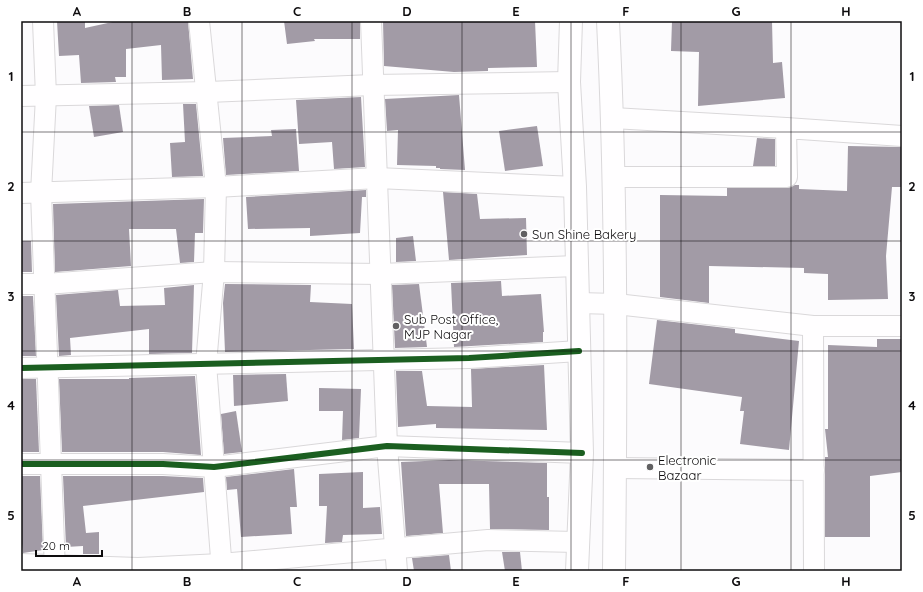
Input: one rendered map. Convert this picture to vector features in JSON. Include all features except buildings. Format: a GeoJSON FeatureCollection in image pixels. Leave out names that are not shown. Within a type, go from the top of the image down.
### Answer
{"type":"FeatureCollection","features":[{"type":"Feature","properties":{"kind":"main road"},"geometry":{"type":"LineString","coordinates":[[571,21],[569,82],[575,187],[582,453],[577,542],[577,571]]}},
{"type":"Feature","properties":{"kind":"main road"},"geometry":{"type":"LineString","coordinates":[[608,21],[613,118],[616,304],[614,571]]}},
{"type":"Feature","properties":{"kind":"street"},"geometry":{"type":"LineString","coordinates":[[44,21],[46,96],[41,194],[45,284],[46,366],[55,568]]}},
{"type":"Feature","properties":{"kind":"street"},"geometry":{"type":"LineString","coordinates":[[199,21],[208,92],[216,187],[214,272],[206,364],[222,567]]}},
{"type":"Feature","properties":{"kind":"street"},"geometry":{"type":"LineString","coordinates":[[371,21],[372,85],[381,274],[383,358],[397,571]]}},
{"type":"Feature","properties":{"kind":"street"},"geometry":{"type":"LineString","coordinates":[[21,96],[208,92],[372,85],[569,82]]}},
{"type":"Feature","properties":{"kind":"street"},"geometry":{"type":"LineString","coordinates":[[613,118],[902,136]]}},
{"type":"Feature","properties":{"kind":"street"},"geometry":{"type":"LineString","coordinates":[[614,177],[787,177],[786,128]]}},
{"type":"Feature","properties":{"kind":"street"},"geometry":{"type":"LineString","coordinates":[[21,193],[41,194],[216,187],[377,178],[575,187]]}},
{"type":"Feature","properties":{"kind":"street"},"geometry":{"type":"LineString","coordinates":[[21,284],[45,284],[214,272],[381,274],[576,266]]}},
{"type":"Feature","properties":{"kind":"street"},"geometry":{"type":"LineString","coordinates":[[578,303],[616,304],[813,326],[902,326]]}},
{"type":"Feature","properties":{"kind":"street"},"geometry":{"type":"LineString","coordinates":[[813,326],[814,571]]}},
{"type":"Feature","properties":{"kind":"street"},"geometry":{"type":"LineString","coordinates":[[21,368],[46,366],[206,364],[383,358],[469,358],[579,351]]}},
{"type":"Feature","properties":{"kind":"street"},"geometry":{"type":"LineString","coordinates":[[21,464],[50,463],[214,467],[388,446],[582,453]]}},
{"type":"Feature","properties":{"kind":"street"},"geometry":{"type":"LineString","coordinates":[[615,468],[814,470]]}},
{"type":"Feature","properties":{"kind":"street"},"geometry":{"type":"LineString","coordinates":[[21,564],[55,568],[222,567],[395,548],[488,540],[577,542]]}},
{"type":"Feature","properties":{"kind":"cycle path"},"geometry":{"type":"LineString","coordinates":[[21,368],[469,358],[579,351]]}},
{"type":"Feature","properties":{"kind":"cycle path"},"geometry":{"type":"LineString","coordinates":[[21,464],[163,464],[214,467],[387,446],[582,453]]}},
{"type":"Feature","properties":{"kind":"place","name":"Sun Shine Bakery"},"geometry":{"type":"Point","coordinates":[524,234]}},
{"type":"Feature","properties":{"kind":"place","name":"Sub Post Office, MJP Nagar"},"geometry":{"type":"Point","coordinates":[396,326]}},
{"type":"Feature","properties":{"kind":"place","name":"Electronic Bazaar"},"geometry":{"type":"Point","coordinates":[650,467]}}]}
